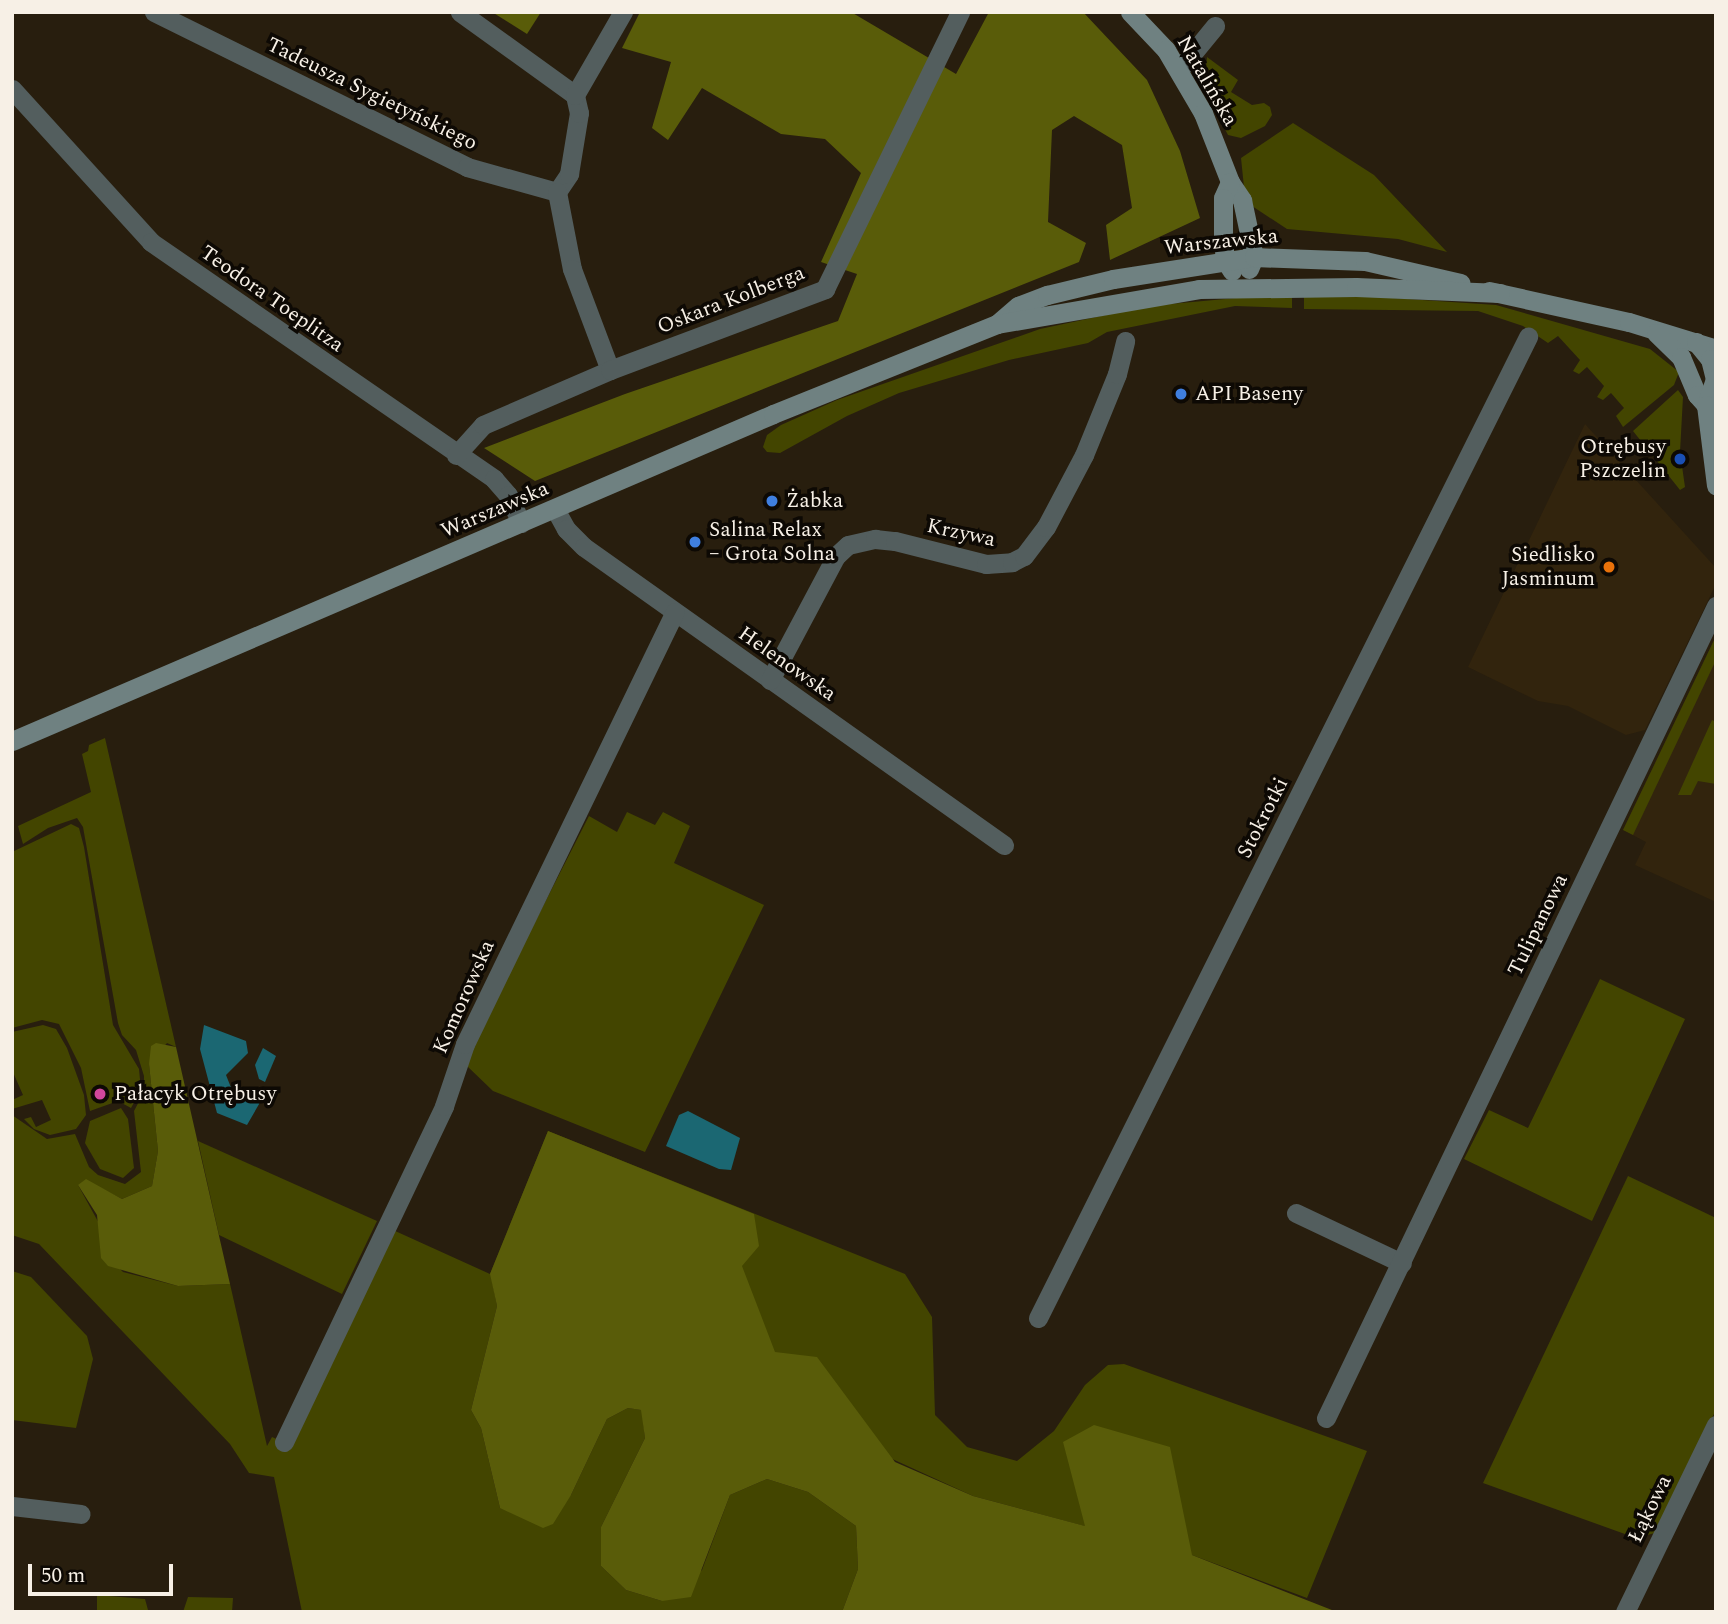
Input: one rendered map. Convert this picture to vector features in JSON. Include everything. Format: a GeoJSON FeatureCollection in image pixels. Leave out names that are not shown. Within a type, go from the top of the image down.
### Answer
{"type":"FeatureCollection","features":[{"type":"Feature","properties":{"kind":"main road","name":"Natalińska"},"geometry":{"type":"LineString","coordinates":[[1130,12],[1179,70],[1203,113],[1230,182],[1242,200],[1254,257]]}},
{"type":"Feature","properties":{"kind":"main road"},"geometry":{"type":"LineString","coordinates":[[1230,182],[1223,198],[1225,260],[1242,287]]}},
{"type":"Feature","properties":{"kind":"main road"},"geometry":{"type":"LineString","coordinates":[[1242,287],[1254,257]]}},
{"type":"Feature","properties":{"kind":"main road","name":"Warszawska"},"geometry":{"type":"LineString","coordinates":[[997,324],[1018,306],[1047,295],[1225,260],[1254,257],[1365,261],[1647,326],[1716,349]]}},
{"type":"Feature","properties":{"kind":"main road","name":"Warszawska"},"geometry":{"type":"LineString","coordinates":[[12,741],[773,414],[997,324],[1147,296],[1242,287],[1500,293]]}},
{"type":"Feature","properties":{"kind":"main road"},"geometry":{"type":"LineString","coordinates":[[1647,326],[1681,357],[1697,395],[1706,405]]}},
{"type":"Feature","properties":{"kind":"main road"},"geometry":{"type":"LineString","coordinates":[[1696,342],[1710,359],[1715,378],[1706,405],[1716,485]]}},
{"type":"Feature","properties":{"kind":"street","name":"Tadeusza Sygietyńskiego"},"geometry":{"type":"LineString","coordinates":[[154,12],[467,167],[557,192]]}},
{"type":"Feature","properties":{"kind":"street"},"geometry":{"type":"LineString","coordinates":[[460,12],[575,95],[579,113],[569,174],[557,192],[572,269],[610,370]]}},
{"type":"Feature","properties":{"kind":"street"},"geometry":{"type":"LineString","coordinates":[[575,95],[623,12]]}},
{"type":"Feature","properties":{"kind":"street","name":"Oskara Kolberga"},"geometry":{"type":"LineString","coordinates":[[456,455],[483,425],[610,370],[825,289],[960,12]]}},
{"type":"Feature","properties":{"kind":"street"},"geometry":{"type":"LineString","coordinates":[[1179,70],[1216,26]]}},
{"type":"Feature","properties":{"kind":"street","name":"Teodora Toeplitza"},"geometry":{"type":"LineString","coordinates":[[12,89],[151,242],[499,484],[522,523]]}},
{"type":"Feature","properties":{"kind":"street","name":"Stokrotki"},"geometry":{"type":"LineString","coordinates":[[1038,1318],[1528,337]]}},
{"type":"Feature","properties":{"kind":"street","name":"Krzywa"},"geometry":{"type":"LineString","coordinates":[[770,680],[836,556],[848,545],[875,538],[986,564],[1024,556],[1046,527],[1084,455],[1117,374],[1125,341]]}},
{"type":"Feature","properties":{"kind":"street","name":"Helenowska"},"geometry":{"type":"LineString","coordinates":[[555,509],[578,542],[1004,845]]}},
{"type":"Feature","properties":{"kind":"street","name":"Tulipanowa"},"geometry":{"type":"LineString","coordinates":[[1326,1418],[1716,606]]}},
{"type":"Feature","properties":{"kind":"street","name":"Komorowska"},"geometry":{"type":"LineString","coordinates":[[284,1442],[444,1106],[464,1044],[675,612]]}},
{"type":"Feature","properties":{"kind":"street"},"geometry":{"type":"LineString","coordinates":[[1296,1213],[1402,1263]]}},
{"type":"Feature","properties":{"kind":"street","name":"Łąkowa"},"geometry":{"type":"LineString","coordinates":[[1625,1612],[1716,1426]]}},
{"type":"Feature","properties":{"kind":"street"},"geometry":{"type":"LineString","coordinates":[[12,1506],[81,1514]]}},
{"type":"Feature","properties":{"kind":"shaded area"},"geometry":{"type":"Polygon","coordinates":[[[492,12],[541,12],[527,34],[492,12]]]}},
{"type":"Feature","properties":{"kind":"shaded area"},"geometry":{"type":"Polygon","coordinates":[[[640,12],[851,12],[956,74],[989,12],[1083,12],[1147,80],[1180,151],[1200,218],[1110,260],[1106,225],[1132,208],[1122,145],[1074,116],[1052,130],[1048,222],[1086,243],[1079,262],[535,481],[484,448],[625,394],[838,321],[857,274],[821,262],[861,173],[825,139],[781,134],[702,88],[668,140],[652,128],[671,62],[622,48],[640,12]]]}},
{"type":"Feature","properties":{"kind":"shaded area"},"geometry":{"type":"Polygon","coordinates":[[[1207,57],[1238,80],[1231,92],[1252,105],[1264,103],[1270,107],[1272,115],[1265,126],[1241,138],[1228,135],[1204,89],[1207,57]]]}},
{"type":"Feature","properties":{"kind":"shaded area"},"geometry":{"type":"Polygon","coordinates":[[[1293,123],[1374,175],[1447,252],[1398,239],[1287,229],[1252,206],[1245,197],[1241,158],[1293,123]]]}},
{"type":"Feature","properties":{"kind":"shaded area"},"geometry":{"type":"Polygon","coordinates":[[[1304,292],[1496,305],[1650,349],[1679,372],[1674,385],[1623,427],[1616,416],[1624,408],[1611,393],[1603,400],[1597,397],[1604,386],[1587,367],[1579,374],[1573,371],[1580,360],[1558,336],[1548,343],[1523,326],[1478,311],[1304,309],[1304,292]]]}},
{"type":"Feature","properties":{"kind":"shaded area"},"geometry":{"type":"Polygon","coordinates":[[[1292,293],[1292,308],[1235,306],[1107,332],[1088,343],[1009,360],[899,393],[847,416],[780,453],[767,452],[763,447],[767,435],[781,425],[837,400],[1040,329],[1148,306],[1292,293]]]}},
{"type":"Feature","properties":{"kind":"shaded area"},"geometry":{"type":"Polygon","coordinates":[[[1678,390],[1683,397],[1680,452],[1675,455],[1677,467],[1682,466],[1685,487],[1680,490],[1633,431],[1678,390]]]}},
{"type":"Feature","properties":{"kind":"shaded area"},"geometry":{"type":"Polygon","coordinates":[[[1585,424],[1716,568],[1716,584],[1645,730],[1626,735],[1568,706],[1538,701],[1468,667],[1585,424]]]}},
{"type":"Feature","properties":{"kind":"shaded area"},"geometry":{"type":"Polygon","coordinates":[[[1716,636],[1716,902],[1635,865],[1646,842],[1623,830],[1716,636]]]}},
{"type":"Feature","properties":{"kind":"shaded area"},"geometry":{"type":"Polygon","coordinates":[[[1716,636],[1716,660],[1633,835],[1623,830],[1716,636]]]}},
{"type":"Feature","properties":{"kind":"shaded area"},"geometry":{"type":"Polygon","coordinates":[[[1712,720],[1716,722],[1716,784],[1698,781],[1691,795],[1678,795],[1712,720]]]}},
{"type":"Feature","properties":{"kind":"shaded area"},"geometry":{"type":"Polygon","coordinates":[[[105,738],[176,1047],[167,1043],[149,1064],[158,1151],[152,1186],[122,1199],[99,1187],[78,1185],[101,1227],[101,1250],[123,1272],[178,1286],[230,1284],[267,1446],[272,1437],[286,1443],[393,1230],[490,1274],[548,1131],[905,1274],[932,1317],[935,1415],[967,1447],[1017,1461],[1054,1431],[1085,1385],[1108,1365],[1124,1364],[1367,1451],[1307,1598],[1192,1555],[973,1496],[491,1275],[497,1306],[471,1410],[481,1428],[500,1508],[571,1495],[607,1419],[628,1408],[642,1410],[645,1438],[601,1527],[601,1566],[626,1590],[662,1601],[702,1570],[730,1495],[767,1479],[808,1492],[856,1526],[858,1569],[842,1612],[302,1612],[274,1477],[249,1473],[230,1444],[39,1244],[12,1235],[12,1115],[47,1139],[75,1134],[89,1167],[98,1175],[125,1184],[141,1172],[134,1111],[144,1092],[144,1076],[136,1050],[122,1035],[118,1023],[83,827],[77,818],[48,828],[23,844],[18,826],[91,792],[82,754],[88,751],[89,745],[105,738]]]}},
{"type":"Feature","properties":{"kind":"shaded area"},"geometry":{"type":"Polygon","coordinates":[[[627,812],[655,825],[663,812],[690,826],[674,863],[764,905],[645,1152],[493,1091],[467,1066],[467,1055],[589,816],[617,832],[627,812]]]}},
{"type":"Feature","properties":{"kind":"shaded area"},"geometry":{"type":"Polygon","coordinates":[[[71,824],[79,828],[84,847],[113,1025],[139,1069],[141,1090],[131,1108],[118,1101],[90,1111],[81,1068],[59,1024],[42,1020],[12,1028],[12,852],[71,824]]]}},
{"type":"Feature","properties":{"kind":"shaded area"},"geometry":{"type":"Polygon","coordinates":[[[1600,979],[1685,1019],[1592,1221],[1464,1159],[1489,1110],[1528,1128],[1600,979]]]}},
{"type":"Feature","properties":{"kind":"shaded area"},"geometry":{"type":"Polygon","coordinates":[[[43,1025],[56,1029],[67,1048],[84,1095],[86,1115],[76,1129],[50,1135],[34,1129],[24,1119],[31,1117],[36,1127],[51,1120],[42,1100],[12,1109],[12,1100],[23,1095],[12,1070],[12,1032],[43,1025]]]}},
{"type":"Feature","properties":{"kind":"shaded area"},"geometry":{"type":"Polygon","coordinates":[[[156,1043],[176,1047],[230,1284],[178,1286],[108,1266],[101,1258],[97,1215],[78,1185],[86,1179],[122,1199],[152,1186],[158,1151],[149,1064],[151,1046],[156,1043]]]}},
{"type":"Feature","properties":{"kind":"shaded area"},"geometry":{"type":"Polygon","coordinates":[[[121,1108],[128,1119],[134,1168],[123,1178],[100,1169],[85,1143],[90,1121],[121,1108]]]}},
{"type":"Feature","properties":{"kind":"shaded area"},"geometry":{"type":"Polygon","coordinates":[[[548,1131],[754,1214],[759,1246],[742,1266],[775,1352],[817,1357],[895,1462],[973,1496],[1085,1526],[1063,1442],[1094,1425],[1170,1447],[1192,1555],[1337,1612],[842,1612],[858,1569],[856,1526],[808,1492],[767,1479],[730,1495],[691,1597],[662,1601],[626,1590],[601,1566],[601,1527],[645,1438],[641,1410],[628,1408],[607,1419],[571,1495],[553,1524],[543,1528],[500,1508],[481,1428],[471,1410],[497,1306],[490,1274],[548,1131]]]}},
{"type":"Feature","properties":{"kind":"shaded area"},"geometry":{"type":"Polygon","coordinates":[[[198,1141],[377,1221],[342,1294],[219,1235],[198,1141]]]}},
{"type":"Feature","properties":{"kind":"shaded area"},"geometry":{"type":"Polygon","coordinates":[[[1628,1176],[1716,1218],[1716,1410],[1655,1533],[1636,1538],[1483,1483],[1628,1176]]]}},
{"type":"Feature","properties":{"kind":"shaded area"},"geometry":{"type":"Polygon","coordinates":[[[12,1271],[31,1277],[87,1336],[93,1359],[76,1428],[12,1420],[12,1271]]]}},
{"type":"Feature","properties":{"kind":"shaded area"},"geometry":{"type":"Polygon","coordinates":[[[97,1595],[145,1599],[148,1610],[158,1612],[97,1612],[97,1595]]]}},
{"type":"Feature","properties":{"kind":"shaded area"},"geometry":{"type":"Polygon","coordinates":[[[188,1597],[233,1598],[232,1612],[183,1612],[188,1597]]]}},
{"type":"Feature","properties":{"kind":"water"},"geometry":{"type":"Polygon","coordinates":[[[204,1025],[246,1041],[248,1053],[226,1075],[234,1095],[242,1098],[257,1095],[262,1099],[247,1125],[217,1113],[200,1049],[204,1025]]]}},
{"type":"Feature","properties":{"kind":"water"},"geometry":{"type":"Polygon","coordinates":[[[263,1048],[276,1056],[265,1082],[259,1079],[255,1065],[263,1048]]]}},
{"type":"Feature","properties":{"kind":"water"},"geometry":{"type":"Polygon","coordinates":[[[688,1111],[740,1138],[731,1170],[719,1169],[666,1146],[679,1115],[688,1111]]]}},
{"type":"Feature","properties":{"kind":"place","name":"API Baseny"},"geometry":{"type":"Point","coordinates":[1181,394]}},
{"type":"Feature","properties":{"kind":"place","name":"Otrębusy Pszczelin"},"geometry":{"type":"Point","coordinates":[1680,459]}},
{"type":"Feature","properties":{"kind":"place","name":"Żabka"},"geometry":{"type":"Point","coordinates":[772,501]}},
{"type":"Feature","properties":{"kind":"place","name":"Salina Relax – Grota Solna"},"geometry":{"type":"Point","coordinates":[695,542]}},
{"type":"Feature","properties":{"kind":"place","name":"Siedlisko Jasminum"},"geometry":{"type":"Point","coordinates":[1609,567]}},
{"type":"Feature","properties":{"kind":"place","name":"Pałacyk Otrębusy"},"geometry":{"type":"Point","coordinates":[100,1094]}}]}
